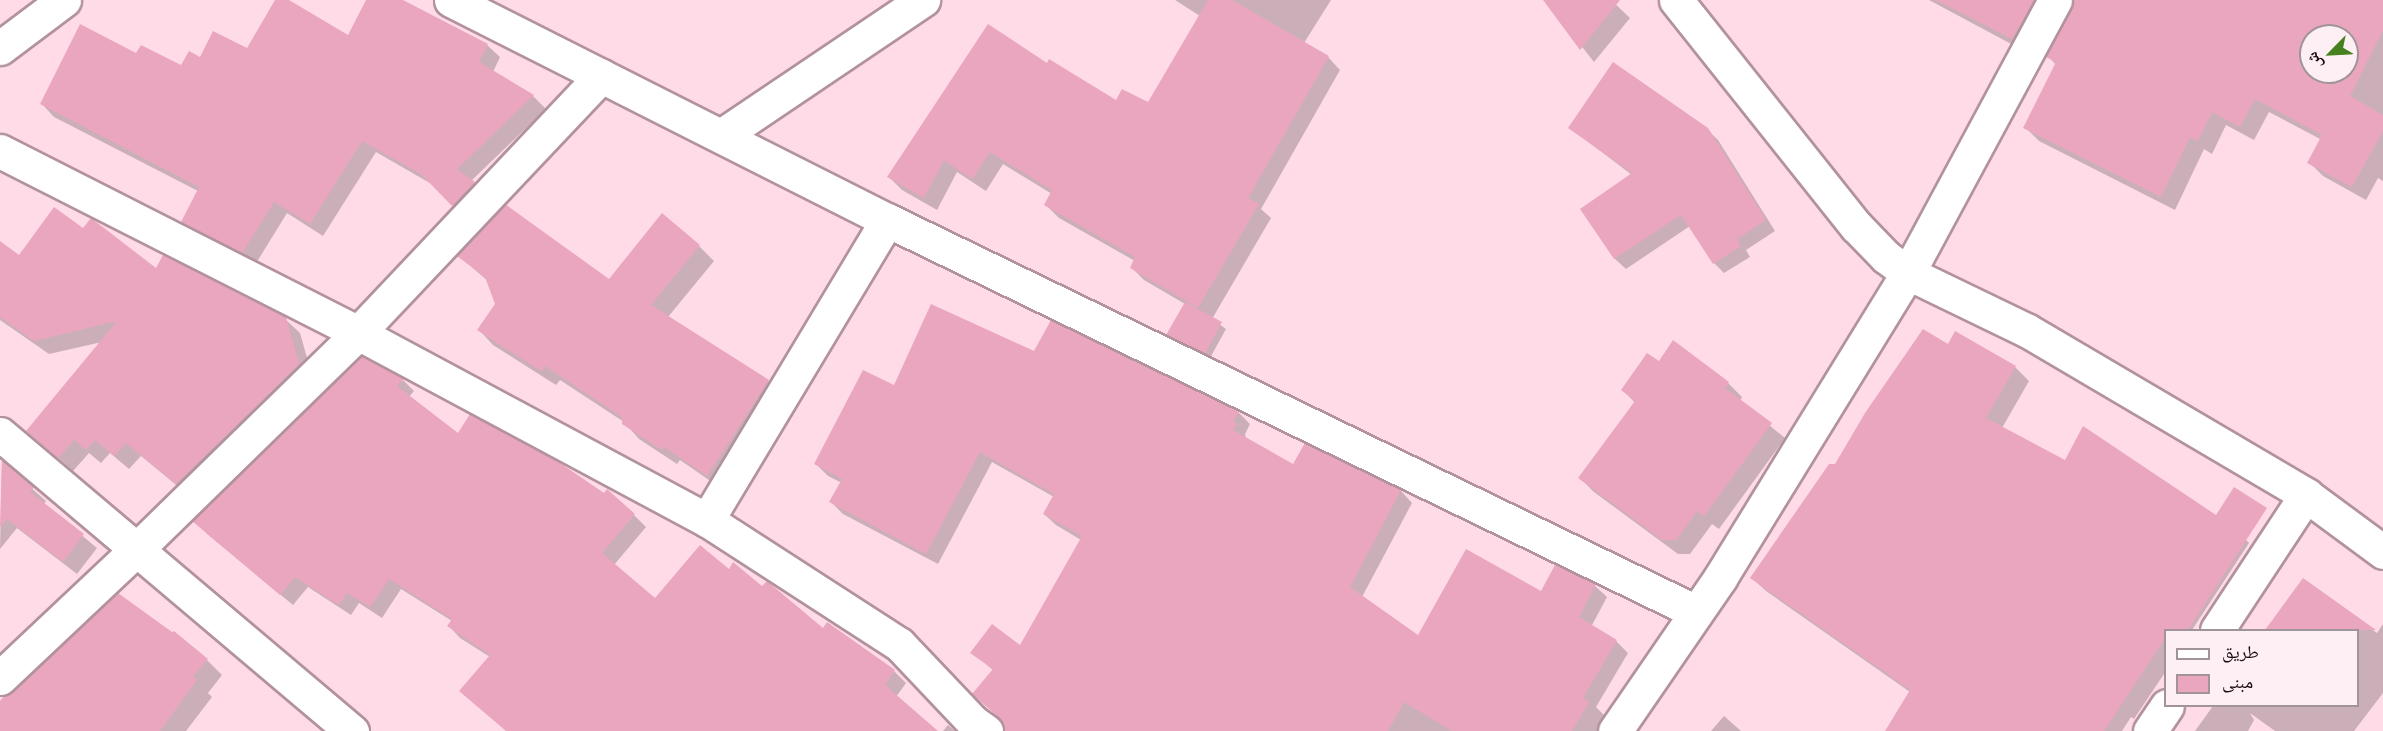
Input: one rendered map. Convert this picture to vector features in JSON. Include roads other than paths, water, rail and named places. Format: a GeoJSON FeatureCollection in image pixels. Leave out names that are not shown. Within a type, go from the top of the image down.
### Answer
{"type":"FeatureCollection","features":[{"type":"Feature","properties":{"kind":"street"},"geometry":{"type":"LineString","coordinates":[[0,48],[64,0]]}},
{"type":"Feature","properties":{"kind":"street"},"geometry":{"type":"LineString","coordinates":[[451,0],[887,220],[1696,612]]}},
{"type":"Feature","properties":{"kind":"street"},"geometry":{"type":"LineString","coordinates":[[721,136],[923,0]]}},
{"type":"Feature","properties":{"kind":"street"},"geometry":{"type":"LineString","coordinates":[[1676,0],[1857,226],[1886,258],[1908,273],[2028,331],[2306,495],[2383,552]]}},
{"type":"Feature","properties":{"kind":"street"},"geometry":{"type":"LineString","coordinates":[[1615,731],[1696,612],[1908,273],[2055,0]]}},
{"type":"Feature","properties":{"kind":"street"},"geometry":{"type":"LineString","coordinates":[[0,678],[136,550],[358,333],[601,76]]}},
{"type":"Feature","properties":{"kind":"street"},"geometry":{"type":"LineString","coordinates":[[0,151],[358,333],[707,520],[899,644],[973,722],[986,731]]}},
{"type":"Feature","properties":{"kind":"street"},"geometry":{"type":"LineString","coordinates":[[707,520],[887,220]]}},
{"type":"Feature","properties":{"kind":"street"},"geometry":{"type":"LineString","coordinates":[[0,434],[352,731]]}},
{"type":"Feature","properties":{"kind":"street"},"geometry":{"type":"LineString","coordinates":[[2218,629],[2306,495]]}},
{"type":"Feature","properties":{"kind":"street"},"geometry":{"type":"LineString","coordinates":[[2150,731],[2166,707]]}}]}
